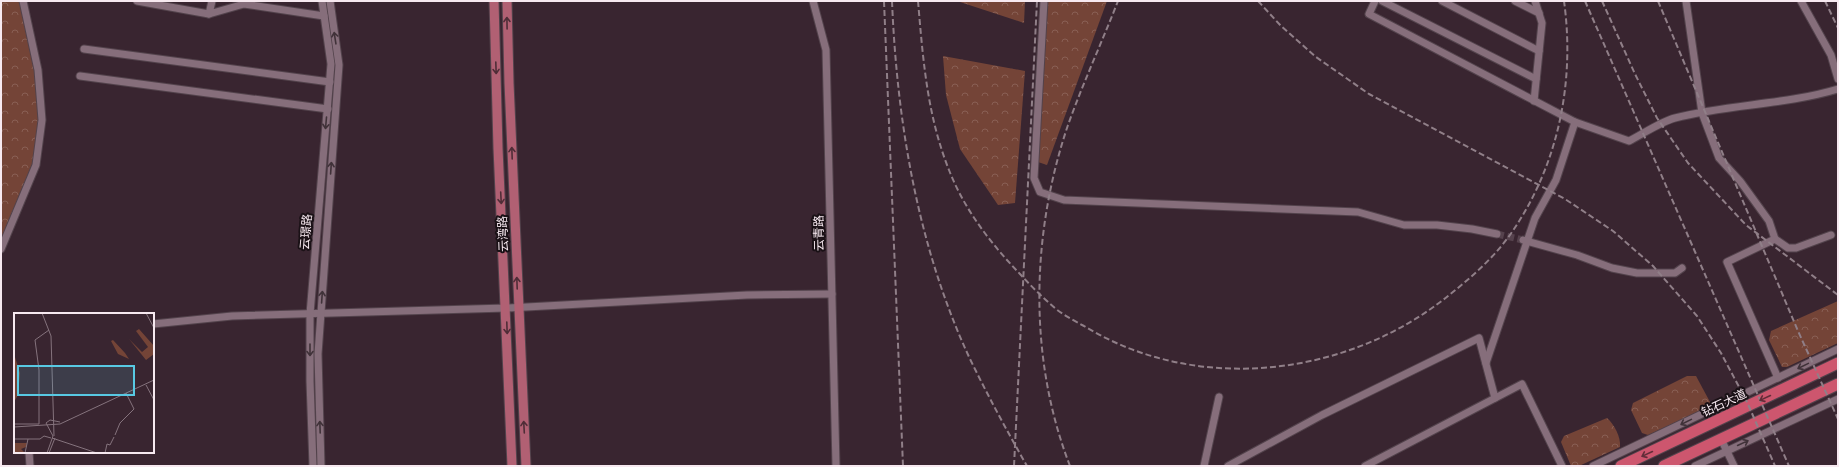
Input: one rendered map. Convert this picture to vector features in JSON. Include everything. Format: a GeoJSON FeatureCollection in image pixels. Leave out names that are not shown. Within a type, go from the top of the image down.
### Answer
{"type":"FeatureCollection","features":[{"type":"Feature","properties":{"kind":"highway","name":"钻石大道"},"geometry":{"type":"LineString","coordinates":[[1621,466],[1838,363]]}},
{"type":"Feature","properties":{"kind":"highway"},"geometry":{"type":"LineString","coordinates":[[1664,466],[1838,384]]}},
{"type":"Feature","properties":{"kind":"main road","name":"云湾路"},"geometry":{"type":"LineString","coordinates":[[494,1],[498,148],[512,466]]}},
{"type":"Feature","properties":{"kind":"main road","name":"云湾路"},"geometry":{"type":"LineString","coordinates":[[507,1],[518,307],[526,466]]}},
{"type":"Feature","properties":{"kind":"street"},"geometry":{"type":"LineString","coordinates":[[1,249],[36,165],[42,120],[38,70],[23,1]]}},
{"type":"Feature","properties":{"kind":"street"},"geometry":{"type":"LineString","coordinates":[[137,1],[209,14],[244,4],[324,16]]}},
{"type":"Feature","properties":{"kind":"street"},"geometry":{"type":"LineString","coordinates":[[209,14],[212,1]]}},
{"type":"Feature","properties":{"kind":"street","name":"云璟路"},"geometry":{"type":"LineString","coordinates":[[313,466],[310,380],[310,314],[331,64],[322,1]]}},
{"type":"Feature","properties":{"kind":"street","name":"云璟路"},"geometry":{"type":"LineString","coordinates":[[322,466],[318,354],[340,65],[330,1]]}},
{"type":"Feature","properties":{"kind":"street","name":"云青路"},"geometry":{"type":"LineString","coordinates":[[814,1],[826,50],[836,466]]}},
{"type":"Feature","properties":{"kind":"street"},"geometry":{"type":"LineString","coordinates":[[1044,1],[1034,178],[1040,192],[1064,200],[1358,212],[1404,225],[1436,224],[1497,234]]}},
{"type":"Feature","properties":{"kind":"street"},"geometry":{"type":"LineString","coordinates":[[1375,1],[1369,14],[1575,122],[1629,141],[1674,119],[1736,106],[1814,96],[1838,89]]}},
{"type":"Feature","properties":{"kind":"street"},"geometry":{"type":"LineString","coordinates":[[1382,1],[1536,79]]}},
{"type":"Feature","properties":{"kind":"street"},"geometry":{"type":"LineString","coordinates":[[1442,1],[1539,51]]}},
{"type":"Feature","properties":{"kind":"street"},"geometry":{"type":"LineString","coordinates":[[1515,1],[1539,13]]}},
{"type":"Feature","properties":{"kind":"street"},"geometry":{"type":"LineString","coordinates":[[1534,101],[1542,23],[1535,1]]}},
{"type":"Feature","properties":{"kind":"street"},"geometry":{"type":"LineString","coordinates":[[1686,1],[1702,113],[1718,158],[1740,180],[1769,221],[1775,239],[1788,248],[1796,248],[1831,235]]}},
{"type":"Feature","properties":{"kind":"street"},"geometry":{"type":"LineString","coordinates":[[1801,1],[1831,56],[1838,79]]}},
{"type":"Feature","properties":{"kind":"street"},"geometry":{"type":"LineString","coordinates":[[84,49],[330,82]]}},
{"type":"Feature","properties":{"kind":"street"},"geometry":{"type":"LineString","coordinates":[[80,76],[328,109]]}},
{"type":"Feature","properties":{"kind":"street"},"geometry":{"type":"LineString","coordinates":[[1486,363],[1525,240],[1535,218],[1556,180],[1575,122]]}},
{"type":"Feature","properties":{"kind":"street"},"geometry":{"type":"LineString","coordinates":[[1775,239],[1727,262],[1778,378]]}},
{"type":"Feature","properties":{"kind":"street"},"geometry":{"type":"LineString","coordinates":[[1525,240],[1577,255],[1612,268],[1636,273],[1675,273],[1682,268]]}},
{"type":"Feature","properties":{"kind":"street"},"geometry":{"type":"LineString","coordinates":[[154,324],[232,316],[506,308],[747,295],[832,294]]}},
{"type":"Feature","properties":{"kind":"street"},"geometry":{"type":"LineString","coordinates":[[1228,466],[1322,415],[1479,338],[1495,398]]}},
{"type":"Feature","properties":{"kind":"street"},"geometry":{"type":"LineString","coordinates":[[1593,466],[1838,349]]}},
{"type":"Feature","properties":{"kind":"street"},"geometry":{"type":"LineString","coordinates":[[1365,466],[1522,384],[1562,466]]}},
{"type":"Feature","properties":{"kind":"street"},"geometry":{"type":"LineString","coordinates":[[1204,466],[1219,397]]}},
{"type":"Feature","properties":{"kind":"street"},"geometry":{"type":"LineString","coordinates":[[1695,466],[1838,399]]}},
{"type":"Feature","properties":{"kind":"street"},"geometry":{"type":"LineString","coordinates":[[1721,439],[1734,466]]}},
{"type":"Feature","properties":{"kind":"street"},"geometry":{"type":"LineString","coordinates":[[29,453],[30,466]]}},
{"type":"Feature","properties":{"kind":"green space"},"geometry":{"type":"Polygon","coordinates":[[[1,1],[23,1],[38,70],[42,120],[36,165],[1,249],[1,1]]]}},
{"type":"Feature","properties":{"kind":"green space"},"geometry":{"type":"Polygon","coordinates":[[[957,1],[1025,1],[1024,23],[957,1]]]}},
{"type":"Feature","properties":{"kind":"green space"},"geometry":{"type":"Polygon","coordinates":[[[1045,1],[1107,1],[1047,165],[1035,161],[1045,1]]]}},
{"type":"Feature","properties":{"kind":"green space"},"geometry":{"type":"Polygon","coordinates":[[[943,56],[1025,71],[1015,203],[998,205],[960,149],[946,95],[943,56]]]}},
{"type":"Feature","properties":{"kind":"green space"},"geometry":{"type":"Polygon","coordinates":[[[1838,301],[1838,343],[1787,367],[1782,367],[1769,340],[1771,331],[1838,301]]]}},
{"type":"Feature","properties":{"kind":"green space"},"geometry":{"type":"Polygon","coordinates":[[[1687,376],[1696,376],[1710,402],[1709,407],[1648,435],[1642,433],[1631,410],[1633,403],[1687,376]]]}},
{"type":"Feature","properties":{"kind":"green space"},"geometry":{"type":"Polygon","coordinates":[[[1607,418],[1616,431],[1620,447],[1579,466],[1571,466],[1561,442],[1564,436],[1607,418]]]}},
{"type":"Feature","properties":{"kind":"tunnel"},"geometry":{"type":"LineString","coordinates":[[1497,234],[1523,240]]}},
{"type":"Feature","properties":{"kind":"railway"},"geometry":{"type":"LineString","coordinates":[[884,1],[903,466]]}},
{"type":"Feature","properties":{"kind":"railway"},"geometry":{"type":"LineString","coordinates":[[892,1],[899,93],[905,139],[913,184],[924,229],[952,317],[970,359],[1027,466]]}},
{"type":"Feature","properties":{"kind":"railway"},"geometry":{"type":"LineString","coordinates":[[918,1],[927,87],[942,149],[949,170],[962,198],[979,225],[999,251],[1028,283],[1051,305],[1084,326],[1128,348],[1174,362],[1222,368],[1270,367],[1318,359],[1364,345],[1408,323],[1448,296],[1492,257],[1507,239],[1530,203],[1542,176],[1560,120],[1565,90],[1567,61],[1567,31],[1564,1]]}},
{"type":"Feature","properties":{"kind":"railway"},"geometry":{"type":"LineString","coordinates":[[1014,466],[1037,1]]}},
{"type":"Feature","properties":{"kind":"railway"},"geometry":{"type":"LineString","coordinates":[[1070,466],[1056,425],[1047,382],[1041,339],[1039,296],[1041,252],[1047,209],[1056,167],[1068,125],[1118,1]]}},
{"type":"Feature","properties":{"kind":"railway"},"geometry":{"type":"LineString","coordinates":[[1258,1],[1281,26],[1316,57],[1369,94],[1565,199],[1613,231],[1653,266],[1697,316],[1721,353],[1747,402],[1775,466]]}},
{"type":"Feature","properties":{"kind":"railway"},"geometry":{"type":"LineString","coordinates":[[1585,1],[1789,466]]}},
{"type":"Feature","properties":{"kind":"railway"},"geometry":{"type":"LineString","coordinates":[[1602,1],[1657,118],[1688,163],[1746,225],[1838,295]]}},
{"type":"Feature","properties":{"kind":"railway"},"geometry":{"type":"LineString","coordinates":[[1658,1],[1798,331],[1838,419]]}},
{"type":"Feature","properties":{"kind":"railway"},"geometry":{"type":"LineString","coordinates":[[1825,1],[1838,28]]}}]}
